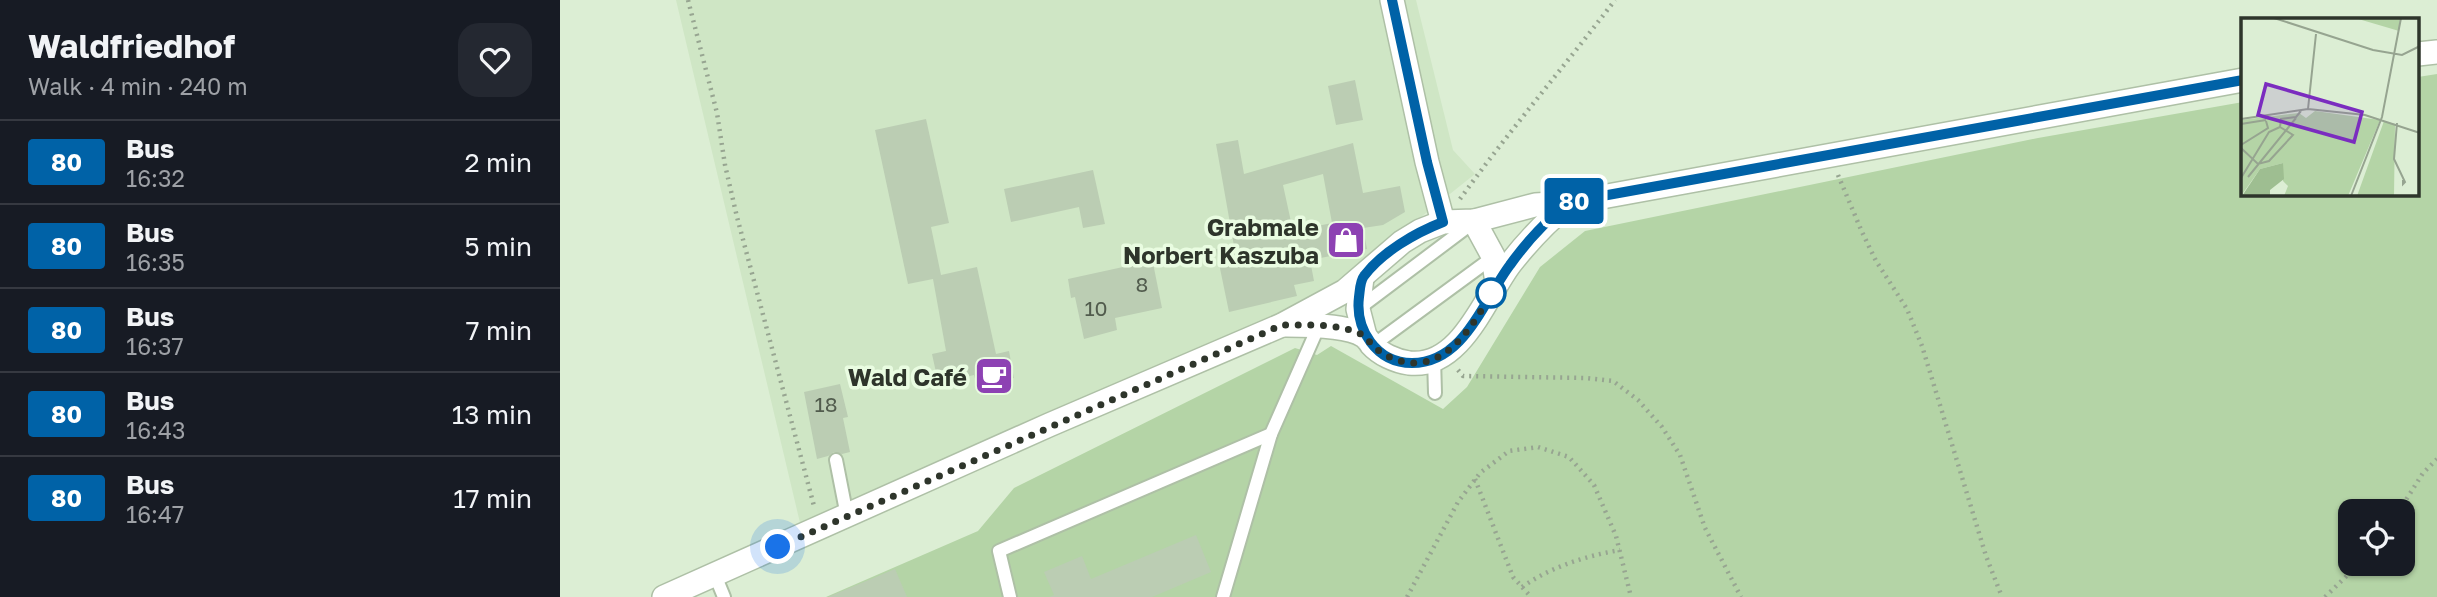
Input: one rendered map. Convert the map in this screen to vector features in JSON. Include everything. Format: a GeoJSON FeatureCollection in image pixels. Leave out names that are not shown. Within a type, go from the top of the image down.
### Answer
{"type":"FeatureCollection","features":[{"type":"Feature","properties":{"kind":"street"},"geometry":{"type":"LineString","coordinates":[[1392,0],[1427,162],[1443,222]]}},
{"type":"Feature","properties":{"kind":"street"},"geometry":{"type":"LineString","coordinates":[[664,597],[1282,325],[1327,302],[1362,278],[1402,242],[1443,222],[1474,221],[1535,205],[1569,202],[2241,80]]}},
{"type":"Feature","properties":{"kind":"street"},"geometry":{"type":"LineString","coordinates":[[1282,325],[1319,326],[1369,341],[1396,360],[1411,363],[1445,362],[1443,354],[1464,335],[1525,245],[1569,202]]}},
{"type":"Feature","properties":{"kind":"street"},"geometry":{"type":"LineString","coordinates":[[1474,221],[1493,256],[1497,283]]}},
{"type":"Feature","properties":{"kind":"street"},"geometry":{"type":"LineString","coordinates":[[1362,278],[1358,309],[1369,341]]}},
{"type":"Feature","properties":{"kind":"lane"},"geometry":{"type":"LineString","coordinates":[[1358,309],[1474,221]]}},
{"type":"Feature","properties":{"kind":"lane"},"geometry":{"type":"LineString","coordinates":[[1369,341],[1493,256],[1525,245]]}},
{"type":"Feature","properties":{"kind":"lane"},"geometry":{"type":"LineString","coordinates":[[1223,597],[1271,434],[1327,302]]}},
{"type":"Feature","properties":{"kind":"lane"},"geometry":{"type":"LineString","coordinates":[[1435,393],[1445,362]]}},
{"type":"Feature","properties":{"kind":"lane"},"geometry":{"type":"LineString","coordinates":[[1010,597],[999,551],[1271,434]]}},
{"type":"Feature","properties":{"kind":"lane"},"geometry":{"type":"LineString","coordinates":[[835,460],[847,516]]}},
{"type":"Feature","properties":{"kind":"lane"},"geometry":{"type":"LineString","coordinates":[[715,575],[724,597]]}},
{"type":"Feature","properties":{"kind":"path"},"geometry":{"type":"LineString","coordinates":[[688,0],[717,113],[737,217],[816,510]]}},
{"type":"Feature","properties":{"kind":"path"},"geometry":{"type":"LineString","coordinates":[[1443,222],[1494,151],[1539,100],[1615,0]]}},
{"type":"Feature","properties":{"kind":"path"},"geometry":{"type":"LineString","coordinates":[[1834,153],[1837,173],[1862,232],[1876,261],[1908,309],[1922,346],[1986,556],[2002,597]]}},
{"type":"Feature","properties":{"kind":"path"},"geometry":{"type":"LineString","coordinates":[[1445,362],[1464,376],[1481,378],[1586,378],[1613,381],[1638,400],[1662,427],[1680,455],[1705,528],[1741,597]]}},
{"type":"Feature","properties":{"kind":"path"},"geometry":{"type":"LineString","coordinates":[[1407,597],[1458,502],[1475,479],[1509,451],[1538,447],[1569,457],[1594,485],[1616,536],[1631,597]]}},
{"type":"Feature","properties":{"kind":"path"},"geometry":{"type":"LineString","coordinates":[[2406,499],[2423,472],[2437,458]]}},
{"type":"Feature","properties":{"kind":"path"},"geometry":{"type":"LineString","coordinates":[[1475,479],[1513,577],[1530,597]]}},
{"type":"Feature","properties":{"kind":"path"},"geometry":{"type":"LineString","coordinates":[[1522,587],[1540,574],[1579,559],[1620,550]]}},
{"type":"Feature","properties":{"kind":"path"},"geometry":{"type":"LineString","coordinates":[[2325,597],[2347,576]]}},
{"type":"Feature","properties":{"kind":"shaded area"},"geometry":{"type":"Polygon","coordinates":[[[676,0],[1416,0],[1453,150],[1475,174],[1362,264],[1310,299],[801,527],[676,0]]]}},
{"type":"Feature","properties":{"kind":"shaded area"},"geometry":{"type":"Polygon","coordinates":[[[2437,74],[2437,597],[826,597],[978,531],[1014,488],[1295,348],[1317,355],[1331,346],[1443,409],[1467,387],[1540,267],[1585,231],[2038,138],[2241,102],[2241,196],[2420,196],[2420,77],[2437,74]]]}},
{"type":"Feature","properties":{"kind":"building"},"geometry":{"type":"Polygon","coordinates":[[[1355,80],[1363,120],[1336,125],[1328,86],[1355,80]]]}},
{"type":"Feature","properties":{"kind":"building"},"geometry":{"type":"Polygon","coordinates":[[[926,119],[949,223],[931,227],[941,275],[977,267],[996,354],[1009,351],[1014,378],[977,386],[974,375],[952,380],[951,374],[937,377],[932,354],[946,351],[933,279],[908,284],[875,130],[926,119]]]}},
{"type":"Feature","properties":{"kind":"building"},"geometry":{"type":"Polygon","coordinates":[[[1238,140],[1244,174],[1353,143],[1363,193],[1400,186],[1405,212],[1383,225],[1363,228],[1367,249],[1310,260],[1314,281],[1294,285],[1297,296],[1229,312],[1216,249],[1234,246],[1216,144],[1238,140]],[[1323,174],[1283,185],[1293,231],[1332,223],[1323,174]]]}},
{"type":"Feature","properties":{"kind":"building"},"geometry":{"type":"Polygon","coordinates":[[[1093,170],[1105,224],[1083,228],[1079,207],[1011,222],[1004,189],[1093,170]]]}},
{"type":"Feature","properties":{"kind":"building"},"geometry":{"type":"Polygon","coordinates":[[[1151,253],[1162,308],[1115,318],[1117,330],[1084,339],[1075,297],[1071,298],[1068,279],[1123,267],[1122,259],[1151,253]]]}},
{"type":"Feature","properties":{"kind":"building"},"geometry":{"type":"Polygon","coordinates":[[[840,384],[848,417],[843,418],[850,452],[834,452],[817,459],[804,392],[840,384]]]}},
{"type":"Feature","properties":{"kind":"building"},"geometry":{"type":"Polygon","coordinates":[[[1196,535],[1211,572],[1152,597],[1049,597],[1054,595],[1044,572],[1082,556],[1091,579],[1196,535]]]}},
{"type":"Feature","properties":{"kind":"building"},"geometry":{"type":"Polygon","coordinates":[[[895,569],[907,597],[828,597],[895,569]]]}},
{"type":"Feature","properties":{"kind":"bus line","name":"80"},"geometry":{"type":"LineString","coordinates":[[1392,0],[1427,162],[1443,222],[1402,242],[1362,278],[1358,309],[1365,336],[1373,346],[1396,360],[1411,363],[1434,358],[1455,346],[1473,323],[1509,265],[1543,225],[1569,202],[2241,80]]}},
{"type":"Feature","properties":{"kind":"place","name":"Grabmale Norbert Kaszuba"},"geometry":{"type":"Point","coordinates":[1346,240]}},
{"type":"Feature","properties":{"kind":"place","name":"Wald Café"},"geometry":{"type":"Point","coordinates":[994,376]}},
{"type":"Feature","properties":{"kind":"route"},"geometry":{"type":"LineString","coordinates":[[778,547],[1049,425],[1282,325],[1319,326],[1350,331],[1365,336],[1373,346],[1396,360],[1411,363],[1434,358],[1455,346],[1494,289],[1491,293]]}}]}
